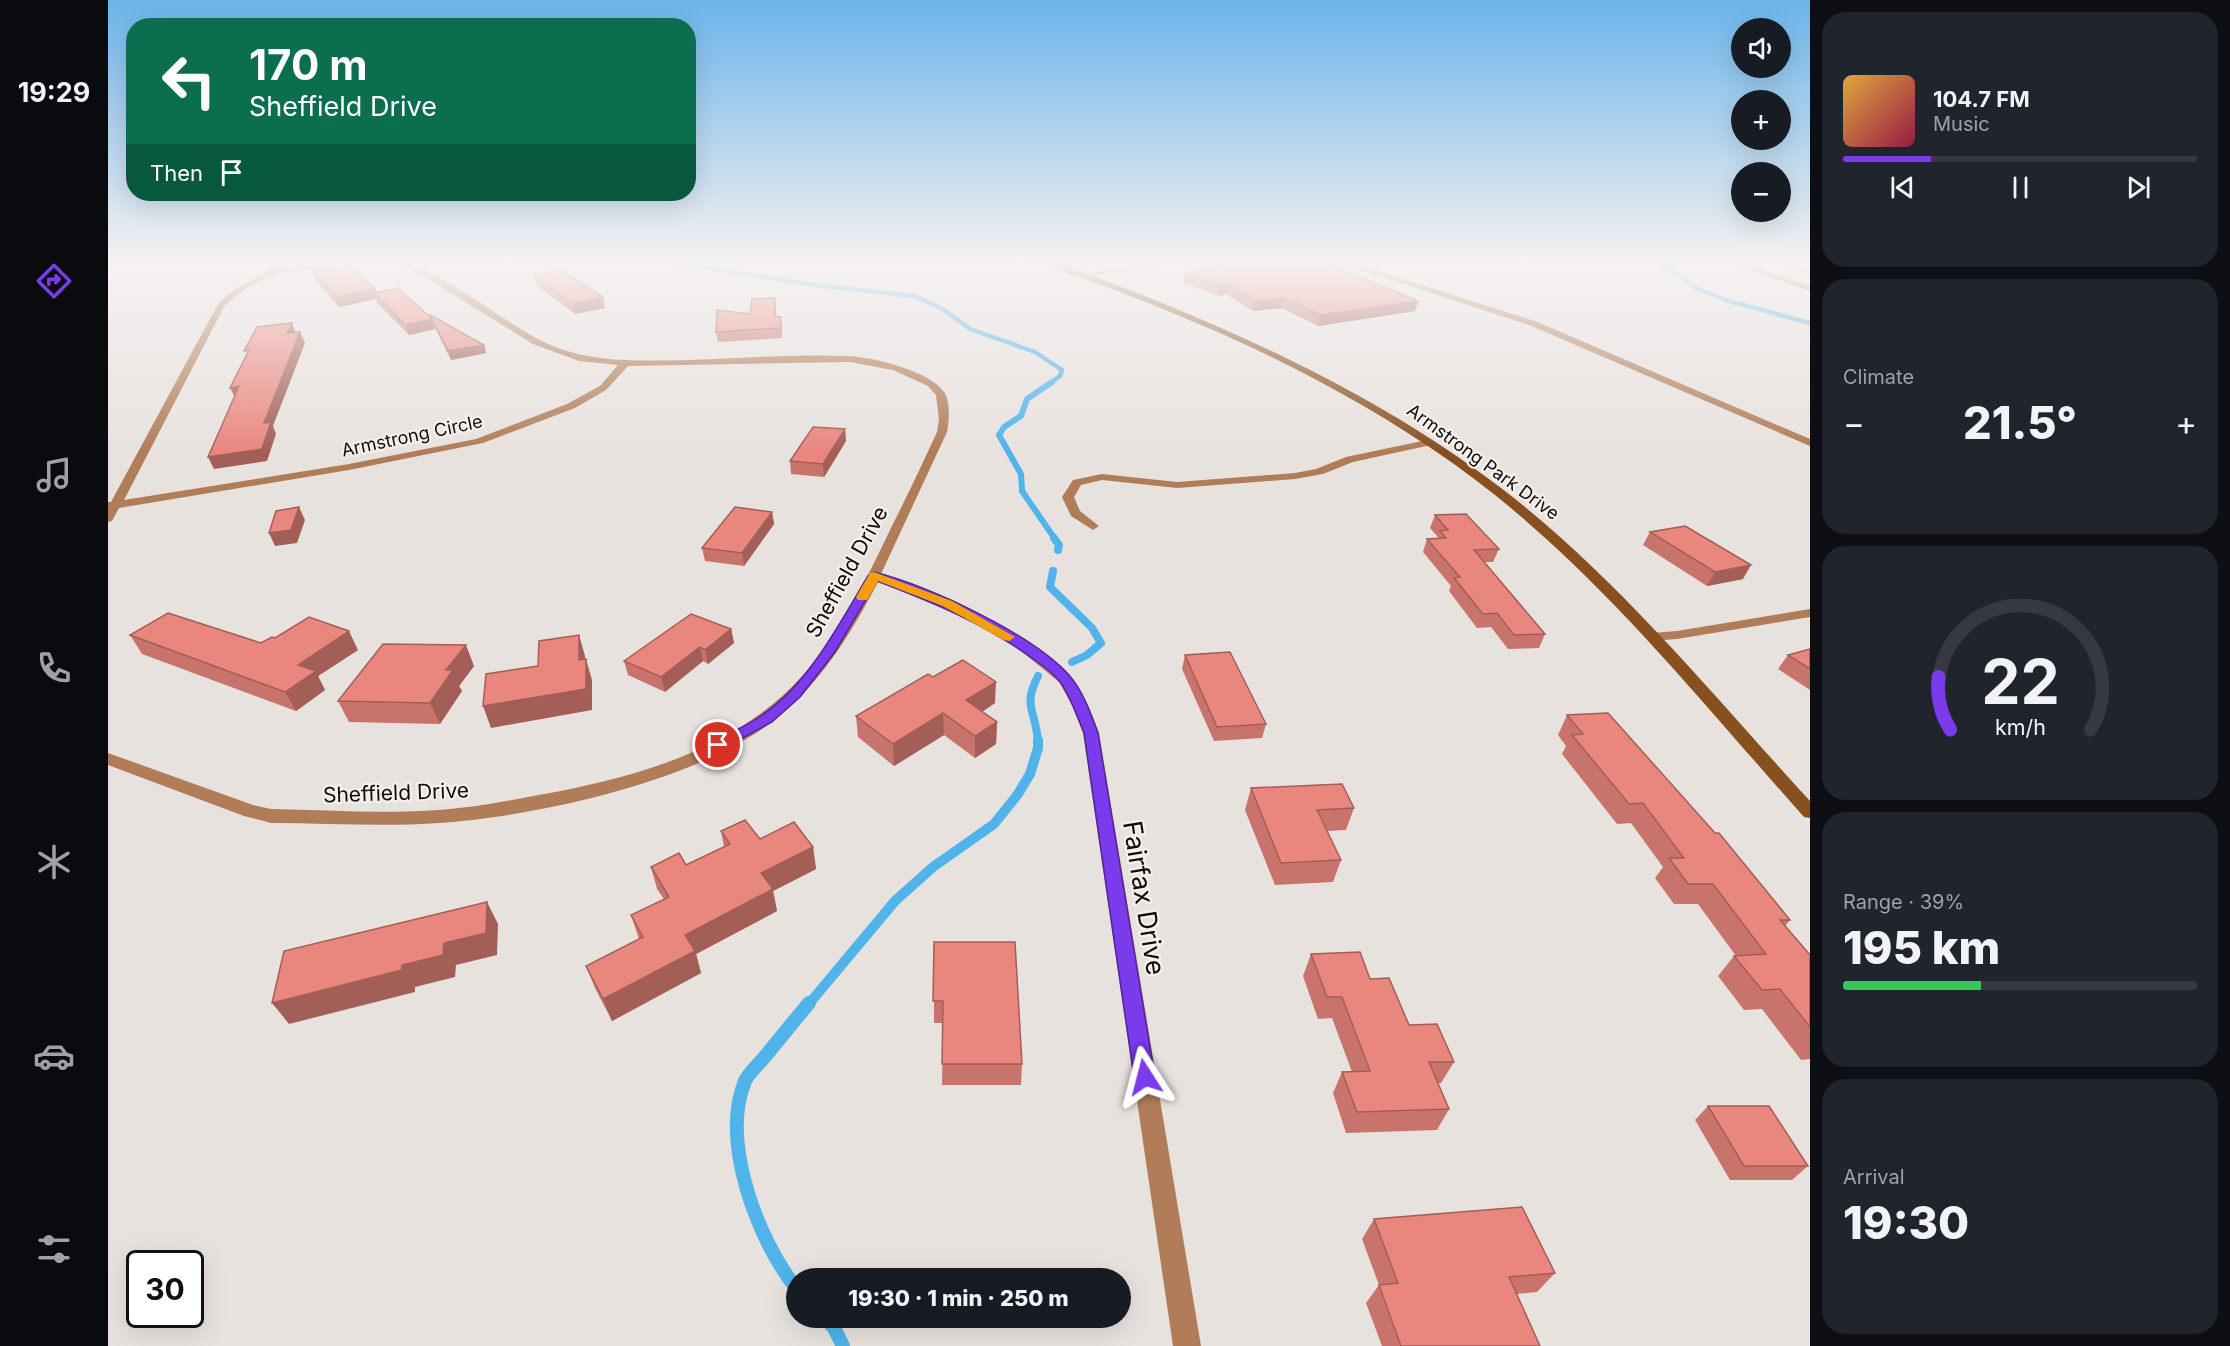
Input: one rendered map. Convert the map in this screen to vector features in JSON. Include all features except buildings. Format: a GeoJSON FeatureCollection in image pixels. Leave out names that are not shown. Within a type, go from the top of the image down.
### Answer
{"type":"FeatureCollection","features":[{"type":"Feature","properties":{"kind":"main road","name":"Armstrong Park Drive"},"geometry":{"type":"LineString","coordinates":[[1209,325],[1331,383],[1427,443],[1498,493],[1554,539],[1651,637],[1810,812]]}},
{"type":"Feature","properties":{"kind":"street"},"geometry":{"type":"LineString","coordinates":[[108,518],[112,505],[211,325]]}},
{"type":"Feature","properties":{"kind":"street"},"geometry":{"type":"LineString","coordinates":[[509,325],[537,342],[582,359],[625,363]]}},
{"type":"Feature","properties":{"kind":"street"},"geometry":{"type":"LineString","coordinates":[[1536,325],[1810,443]]}},
{"type":"Feature","properties":{"kind":"street","name":"Sheffield Drive"},"geometry":{"type":"LineString","coordinates":[[108,759],[250,811],[271,816],[430,817],[504,807],[638,779],[685,762],[767,719],[795,694],[828,652],[874,576],[942,432],[944,406],[941,394],[931,384],[897,368],[850,359],[625,363]]}},
{"type":"Feature","properties":{"kind":"street","name":"Armstrong Circle"},"geometry":{"type":"LineString","coordinates":[[112,505],[349,468],[479,441],[571,406],[603,387],[625,363]]}},
{"type":"Feature","properties":{"kind":"street"},"geometry":{"type":"LineString","coordinates":[[1093,526],[1075,513],[1068,497],[1077,483],[1092,478],[1177,485],[1295,476],[1319,472],[1350,459],[1427,443]]}},
{"type":"Feature","properties":{"kind":"street","name":"Fairfax Drive"},"geometry":{"type":"LineString","coordinates":[[874,576],[948,603],[1020,643],[1065,679],[1080,705],[1091,733],[1187,1346]]}},
{"type":"Feature","properties":{"kind":"street"},"geometry":{"type":"LineString","coordinates":[[1651,637],[1677,635],[1810,613]]}},
{"type":"Feature","properties":{"kind":"waterway"},"geometry":{"type":"LineString","coordinates":[[964,325],[970,329],[1035,352],[1062,370],[1060,376],[1050,383]]}},
{"type":"Feature","properties":{"kind":"waterway"},"geometry":{"type":"LineString","coordinates":[[1052,382],[1027,399],[1021,416],[1004,427],[999,435],[1021,474],[1022,491],[1055,539]]}},
{"type":"Feature","properties":{"kind":"waterway"},"geometry":{"type":"LineString","coordinates":[[1054,538],[1059,545],[1058,550]]}},
{"type":"Feature","properties":{"kind":"waterway"},"geometry":{"type":"LineString","coordinates":[[1053,571],[1050,587],[1092,628],[1101,643],[1087,655],[1072,662]]}},
{"type":"Feature","properties":{"kind":"waterway"},"geometry":{"type":"LineString","coordinates":[[1038,676],[1033,686],[1030,702],[1038,742]]}},
{"type":"Feature","properties":{"kind":"waterway"},"geometry":{"type":"LineString","coordinates":[[808,1005],[895,901],[933,867],[994,824],[1018,794],[1030,774],[1038,742]]}},
{"type":"Feature","properties":{"kind":"waterway"},"geometry":{"type":"LineString","coordinates":[[786,1274],[768,1244],[747,1189],[740,1161],[737,1132],[738,1105],[746,1078],[809,1003]]}},
{"type":"Feature","properties":{"kind":"waterway"},"geometry":{"type":"LineString","coordinates":[[834,1328],[843,1346]]}},
{"type":"Feature","properties":{"kind":"slow traffic"},"geometry":{"type":"LineString","coordinates":[[862,597],[874,576],[948,603],[1009,637]]}},
{"type":"Feature","properties":{"kind":"route"},"geometry":{"type":"LineString","coordinates":[[718,745],[767,719],[795,694],[828,652],[852,616],[874,576],[948,603],[1020,643],[1045,661],[1065,679],[1080,705],[1091,733],[1145,1077]]}}]}
